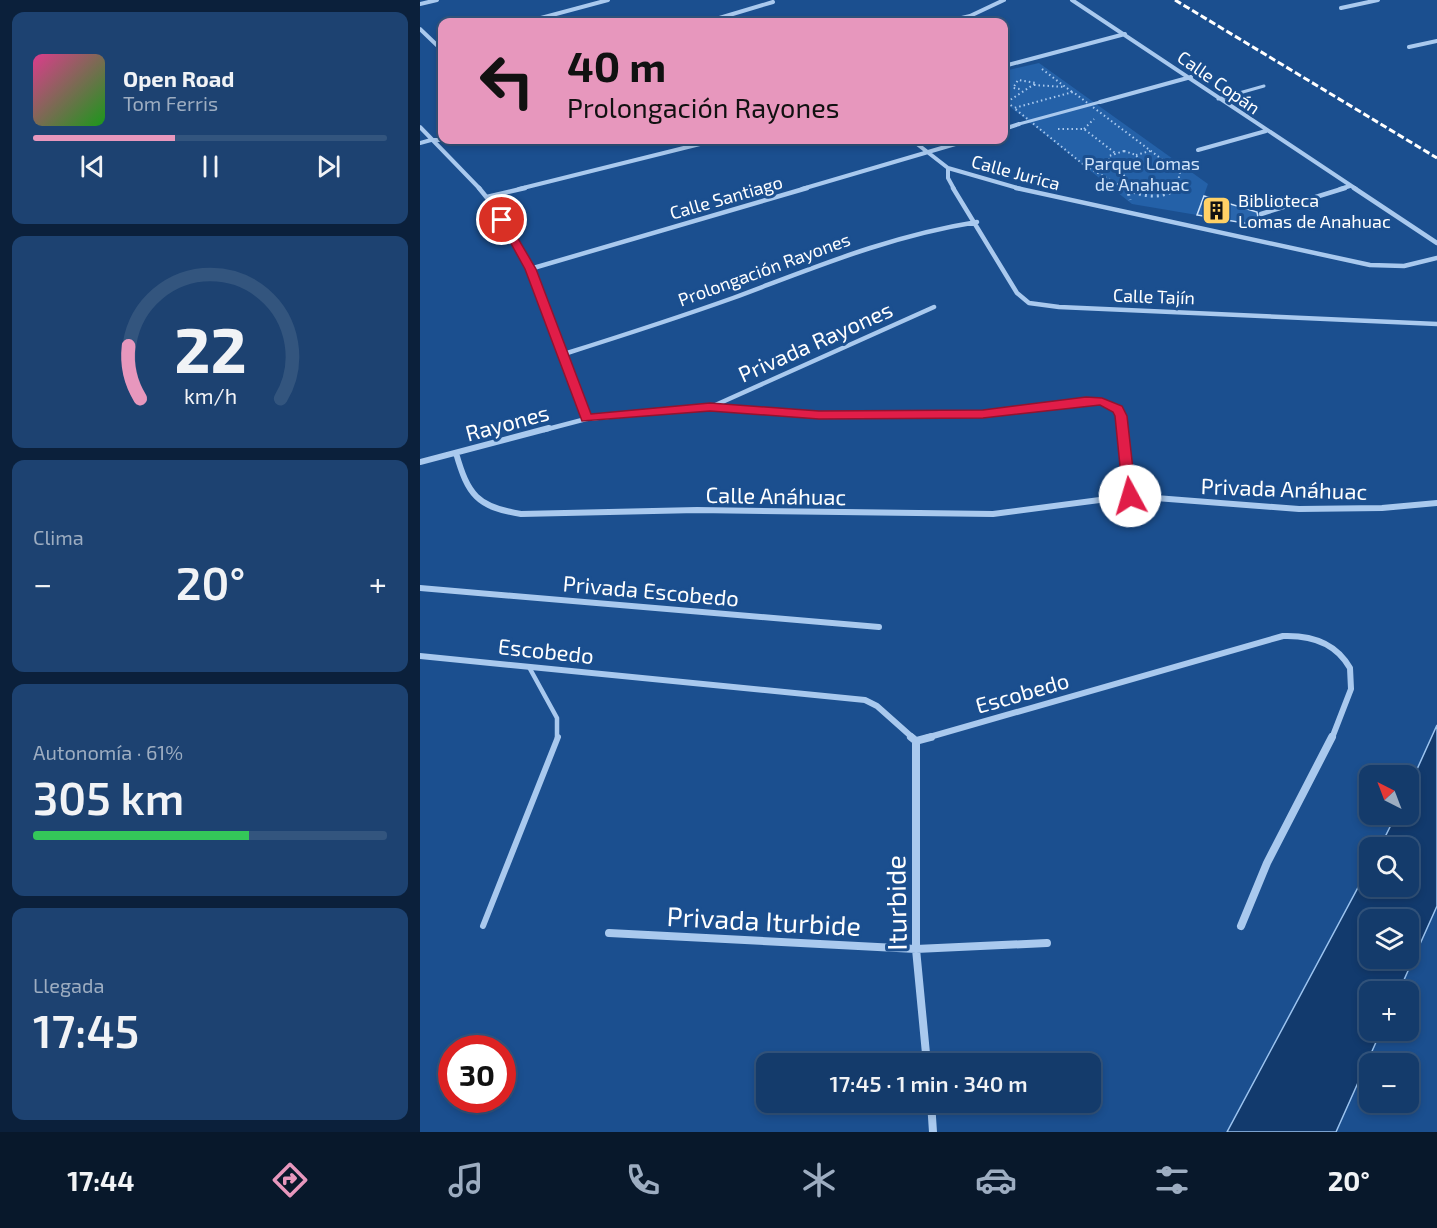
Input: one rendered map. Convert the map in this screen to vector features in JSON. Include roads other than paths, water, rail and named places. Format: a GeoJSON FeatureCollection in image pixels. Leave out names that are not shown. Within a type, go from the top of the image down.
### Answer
{"type":"FeatureCollection","features":[{"type":"Feature","properties":{"kind":"street"},"geometry":{"type":"LineString","coordinates":[[420,4],[437,0]]}},
{"type":"Feature","properties":{"kind":"street"},"geometry":{"type":"LineString","coordinates":[[541,18],[608,0]]}},
{"type":"Feature","properties":{"kind":"street"},"geometry":{"type":"LineString","coordinates":[[962,18],[1004,0]]}},
{"type":"Feature","properties":{"kind":"street","name":"Calle Copán"},"geometry":{"type":"LineString","coordinates":[[1072,0],[1437,243]]}},
{"type":"Feature","properties":{"kind":"street"},"geometry":{"type":"LineString","coordinates":[[1341,8],[1378,0]]}},
{"type":"Feature","properties":{"kind":"street"},"geometry":{"type":"LineString","coordinates":[[719,18],[773,2]]}},
{"type":"Feature","properties":{"kind":"street"},"geometry":{"type":"LineString","coordinates":[[420,29],[438,44]]}},
{"type":"Feature","properties":{"kind":"street"},"geometry":{"type":"LineString","coordinates":[[1008,65],[1125,34]]}},
{"type":"Feature","properties":{"kind":"street"},"geometry":{"type":"LineString","coordinates":[[1409,47],[1437,40]]}},
{"type":"Feature","properties":{"kind":"street"},"geometry":{"type":"LineString","coordinates":[[1008,128],[1088,104],[1191,78]]}},
{"type":"Feature","properties":{"kind":"street"},"geometry":{"type":"LineString","coordinates":[[420,128],[487,197],[515,239],[530,269],[564,354],[586,419]]}},
{"type":"Feature","properties":{"kind":"street"},"geometry":{"type":"LineString","coordinates":[[1198,150],[1266,130]]}},
{"type":"Feature","properties":{"kind":"street"},"geometry":{"type":"LineString","coordinates":[[420,143],[438,140]]}},
{"type":"Feature","properties":{"kind":"street"},"geometry":{"type":"LineString","coordinates":[[487,197],[700,144]]}},
{"type":"Feature","properties":{"kind":"street","name":"Calle Jurica"},"geometry":{"type":"LineString","coordinates":[[918,144],[948,168],[1031,192],[1370,265],[1392,268],[1414,266],[1437,258]]}},
{"type":"Feature","properties":{"kind":"street","name":"Calle Santiago"},"geometry":{"type":"LineString","coordinates":[[530,269],[956,144]]}},
{"type":"Feature","properties":{"kind":"street","name":"Calle Tajín"},"geometry":{"type":"LineString","coordinates":[[948,168],[948,178],[952,186],[977,222],[1017,293],[1029,303],[1437,324]]}},
{"type":"Feature","properties":{"kind":"street"},"geometry":{"type":"LineString","coordinates":[[1261,214],[1350,186]]}},
{"type":"Feature","properties":{"kind":"street","name":"Prolongación Rayones"},"geometry":{"type":"LineString","coordinates":[[564,354],[683,316],[890,240],[927,230],[977,222]]}},
{"type":"Feature","properties":{"kind":"street","name":"Privada Rayones"},"geometry":{"type":"LineString","coordinates":[[710,407],[862,337],[934,307]]}},
{"type":"Feature","properties":{"kind":"street"},"geometry":{"type":"LineString","coordinates":[[710,407],[819,415],[942,415],[983,414],[1086,401],[1102,402],[1118,409],[1121,416],[1130,496]]}},
{"type":"Feature","properties":{"kind":"street","name":"Rayones"},"geometry":{"type":"LineString","coordinates":[[420,462],[586,419],[710,407]]}},
{"type":"Feature","properties":{"kind":"street","name":"Calle Anáhuac"},"geometry":{"type":"LineString","coordinates":[[456,453],[468,491],[477,500],[502,512],[521,514],[697,510],[993,514],[1130,496]]}},
{"type":"Feature","properties":{"kind":"street","name":"Privada Anáhuac"},"geometry":{"type":"LineString","coordinates":[[1130,496],[1299,509],[1382,508],[1437,503]]}},
{"type":"Feature","properties":{"kind":"street","name":"Privada Escobedo"},"geometry":{"type":"LineString","coordinates":[[420,588],[879,627]]}},
{"type":"Feature","properties":{"kind":"street","name":"Escobedo"},"geometry":{"type":"LineString","coordinates":[[420,656],[865,700],[882,710],[916,741],[1282,636],[1308,636],[1339,653],[1349,665],[1353,678],[1351,690],[1329,744],[1270,855],[1241,926]]}},
{"type":"Feature","properties":{"kind":"street","name":"Iturbide"},"geometry":{"type":"LineString","coordinates":[[916,741],[916,950],[926,1053]]}},
{"type":"Feature","properties":{"kind":"street","name":"Privada Iturbide"},"geometry":{"type":"LineString","coordinates":[[609,933],[916,950],[1047,943]]}},
{"type":"Feature","properties":{"kind":"street"},"geometry":{"type":"LineString","coordinates":[[932,1113],[933,1132]]}},
{"type":"Feature","properties":{"kind":"lane"},"geometry":{"type":"LineString","coordinates":[[1218,99],[1264,86]]}},
{"type":"Feature","properties":{"kind":"lane"},"geometry":{"type":"LineString","coordinates":[[483,926],[558,736],[557,718],[529,667]]}},
{"type":"Feature","properties":{"kind":"railway"},"geometry":{"type":"LineString","coordinates":[[1175,0],[1437,158]]}},
{"type":"Feature","properties":{"kind":"place","name":"Biblioteca Lomas de Anahuac"},"geometry":{"type":"Point","coordinates":[1217,210]}},
{"type":"Feature","properties":{"kind":"park label","name":"Parque Lomas de Anahuac"},"geometry":{"type":"Point","coordinates":[1142,174]}}]}
